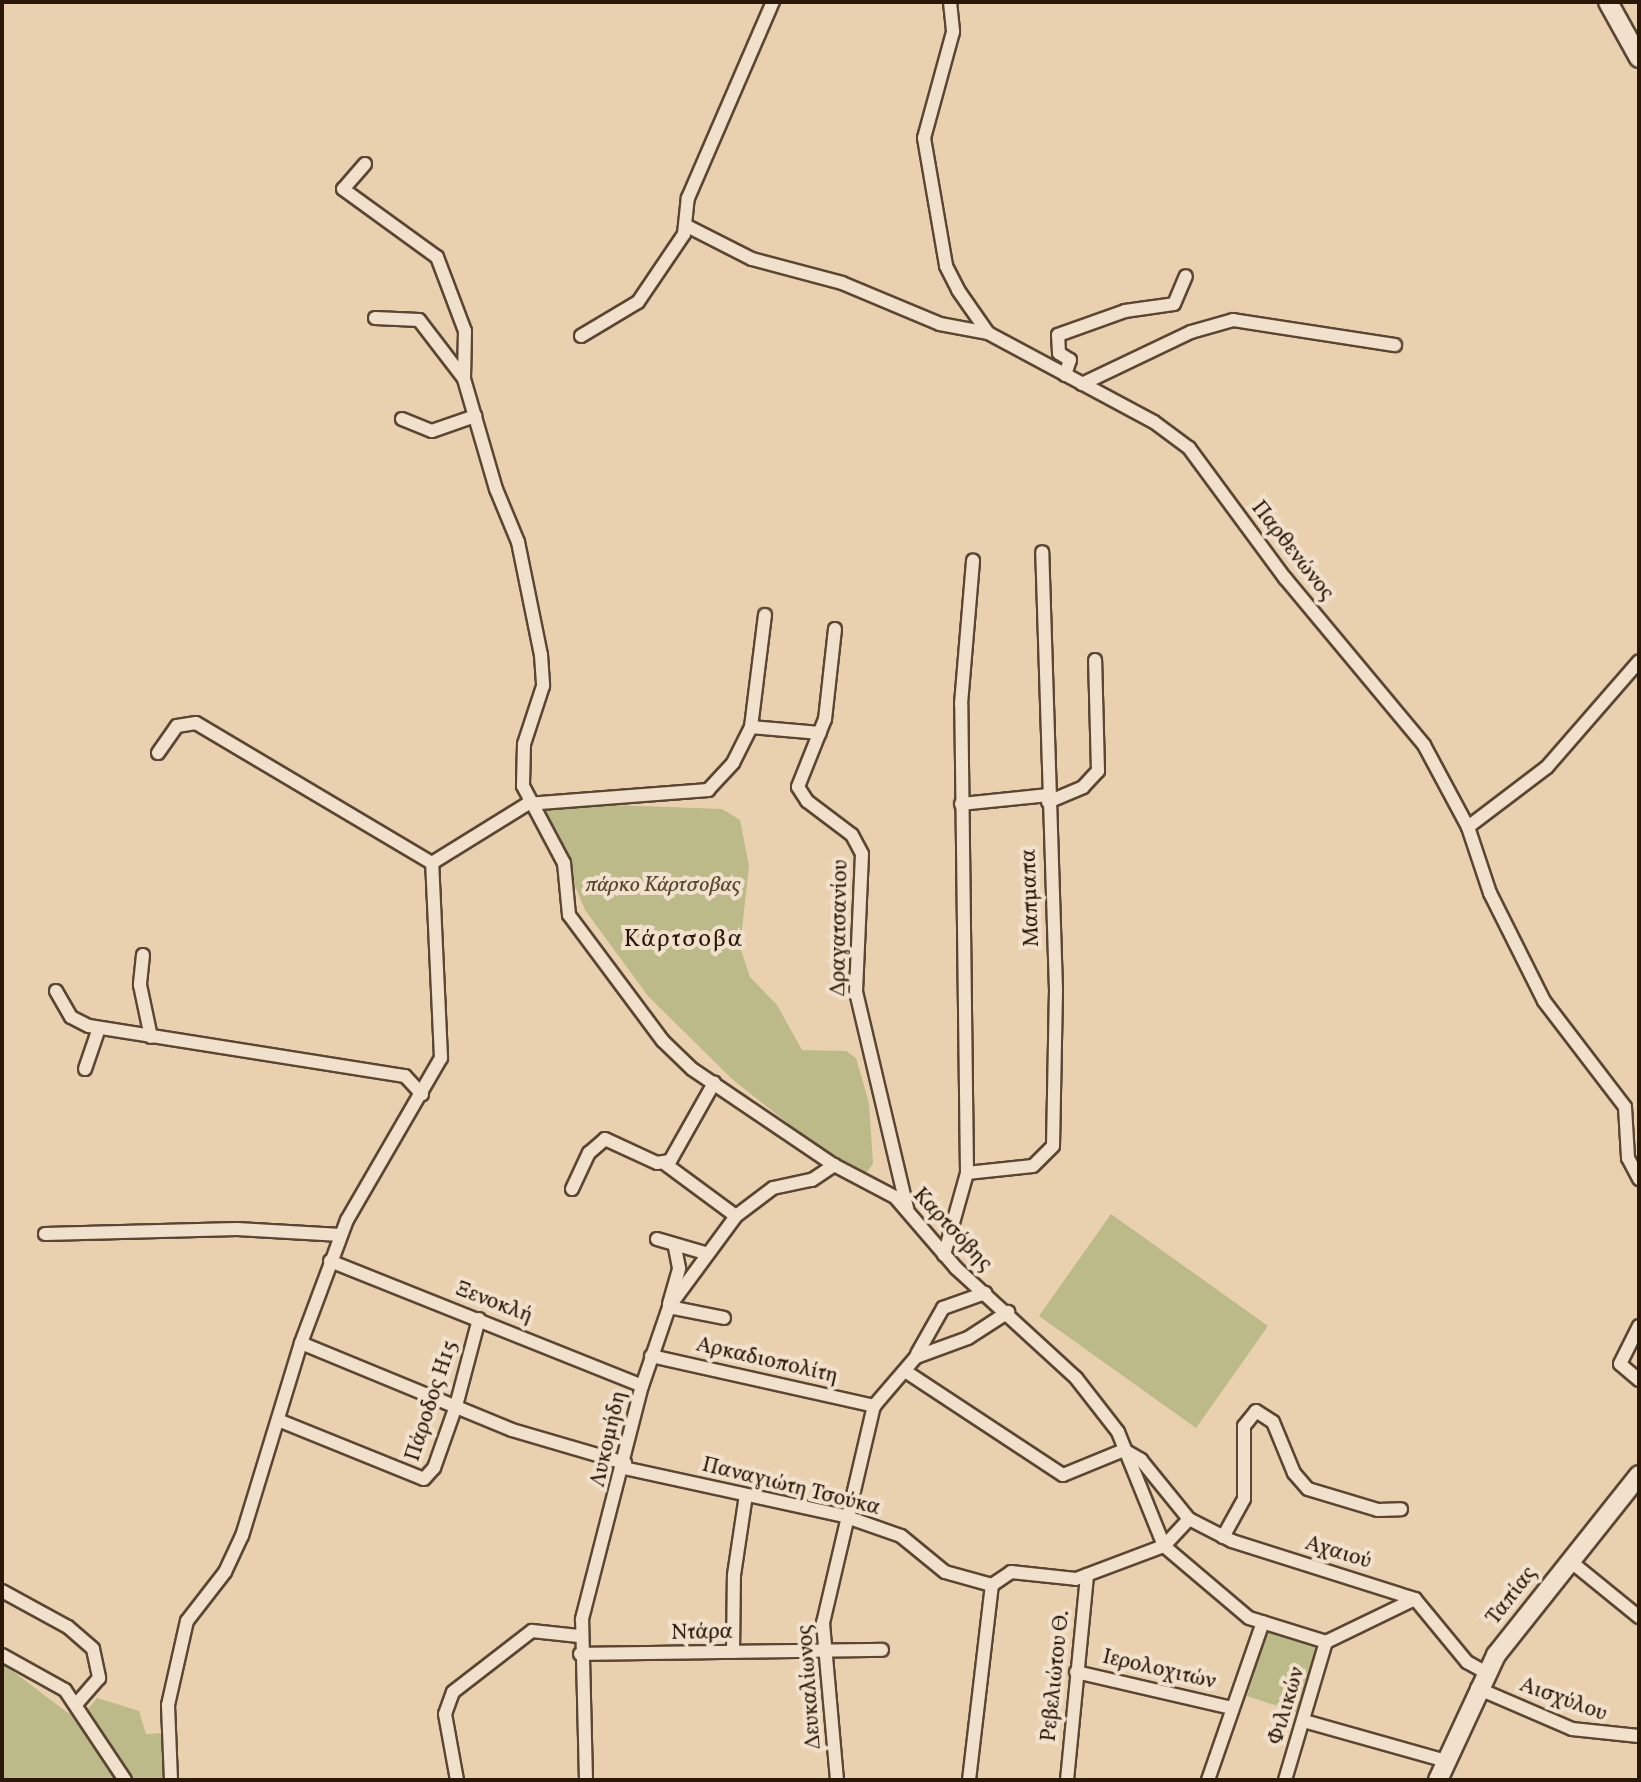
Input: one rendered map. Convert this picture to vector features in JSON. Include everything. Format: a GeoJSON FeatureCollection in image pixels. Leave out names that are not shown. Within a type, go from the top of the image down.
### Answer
{"type":"FeatureCollection","features":[{"type":"Feature","properties":{"kind":"street"},"geometry":{"type":"LineString","coordinates":[[581,336],[638,302],[687,226],[688,198],[773,2]]}},
{"type":"Feature","properties":{"kind":"street","name":"Παρθενώνος"},"geometry":{"type":"LineString","coordinates":[[950,2],[953,32],[927,117],[925,153],[946,266],[988,333],[1163,428],[1196,456],[1285,578],[1424,745],[1468,827],[1490,893],[1549,1011],[1628,1112],[1628,1158],[1639,1179]]}},
{"type":"Feature","properties":{"kind":"street"},"geometry":{"type":"LineString","coordinates":[[1608,2],[1639,58]]}},
{"type":"Feature","properties":{"kind":"street"},"geometry":{"type":"LineString","coordinates":[[365,164],[343,189],[441,262],[465,331],[464,379],[518,542],[541,655],[543,686],[523,758],[527,804]]}},
{"type":"Feature","properties":{"kind":"street"},"geometry":{"type":"LineString","coordinates":[[687,226],[752,259],[842,283],[940,324],[988,333]]}},
{"type":"Feature","properties":{"kind":"street"},"geometry":{"type":"LineString","coordinates":[[1065,375],[1070,360],[1059,353],[1058,335],[1125,311],[1174,304],[1186,276]]}},
{"type":"Feature","properties":{"kind":"street"},"geometry":{"type":"LineString","coordinates":[[375,318],[419,320],[464,379]]}},
{"type":"Feature","properties":{"kind":"street"},"geometry":{"type":"LineString","coordinates":[[1082,384],[1191,332],[1233,320],[1395,345]]}},
{"type":"Feature","properties":{"kind":"street"},"geometry":{"type":"LineString","coordinates":[[402,419],[432,431],[475,416]]}},
{"type":"Feature","properties":{"kind":"street","name":"Μαπμαπα"},"geometry":{"type":"LineString","coordinates":[[967,1173],[1033,1166],[1053,1146],[1056,990],[1042,552]]}},
{"type":"Feature","properties":{"kind":"street"},"geometry":{"type":"LineString","coordinates":[[944,1255],[967,1173],[970,1012],[960,898],[961,704],[973,560]]}},
{"type":"Feature","properties":{"kind":"street"},"geometry":{"type":"LineString","coordinates":[[432,863],[527,804],[700,794],[733,763],[751,727],[765,615]]}},
{"type":"Feature","properties":{"kind":"street","name":"Δραγατσανίου"},"geometry":{"type":"LineString","coordinates":[[835,629],[820,733],[798,787],[807,801],[852,835],[862,854],[856,992],[907,1208]]}},
{"type":"Feature","properties":{"kind":"street"},"geometry":{"type":"LineString","coordinates":[[961,804],[1048,799],[1074,792],[1098,771],[1095,660]]}},
{"type":"Feature","properties":{"kind":"street"},"geometry":{"type":"LineString","coordinates":[[1468,827],[1547,767],[1639,661]]}},
{"type":"Feature","properties":{"kind":"street"},"geometry":{"type":"LineString","coordinates":[[158,753],[177,726],[196,723],[432,863]]}},
{"type":"Feature","properties":{"kind":"street"},"geometry":{"type":"LineString","coordinates":[[751,727],[820,733]]}},
{"type":"Feature","properties":{"kind":"street","name":"Καρτσόβης"},"geometry":{"type":"LineString","coordinates":[[527,804],[564,863],[563,895],[576,925],[663,1041],[714,1083],[834,1165],[907,1208],[944,1255],[1076,1378],[1124,1450],[1164,1546],[1249,1618],[1326,1642]]}},
{"type":"Feature","properties":{"kind":"street"},"geometry":{"type":"LineString","coordinates":[[171,1780],[168,1705],[183,1634],[238,1545],[301,1343],[341,1235],[422,1094],[443,1049],[432,863]]}},
{"type":"Feature","properties":{"kind":"street"},"geometry":{"type":"LineString","coordinates":[[143,955],[140,985],[151,1037]]}},
{"type":"Feature","properties":{"kind":"street"},"geometry":{"type":"LineString","coordinates":[[56,991],[71,1017],[99,1028],[405,1076],[422,1094]]}},
{"type":"Feature","properties":{"kind":"street"},"geometry":{"type":"LineString","coordinates":[[85,1069],[99,1028]]}},
{"type":"Feature","properties":{"kind":"street"},"geometry":{"type":"LineString","coordinates":[[664,1163],[677,1153],[714,1083]]}},
{"type":"Feature","properties":{"kind":"street"},"geometry":{"type":"LineString","coordinates":[[572,1189],[589,1153],[605,1139],[664,1163],[736,1216]]}},
{"type":"Feature","properties":{"kind":"street"},"geometry":{"type":"LineString","coordinates":[[669,1307],[705,1253],[736,1216],[773,1188],[812,1180],[834,1165]]}},
{"type":"Feature","properties":{"kind":"street"},"geometry":{"type":"LineString","coordinates":[[45,1234],[237,1229],[341,1235]]}},
{"type":"Feature","properties":{"kind":"street"},"geometry":{"type":"LineString","coordinates":[[657,1239],[675,1248],[705,1253]]}},
{"type":"Feature","properties":{"kind":"street"},"geometry":{"type":"LineString","coordinates":[[669,1307],[679,1268],[675,1248]]}},
{"type":"Feature","properties":{"kind":"street","name":"Ξενοκλή"},"geometry":{"type":"LineString","coordinates":[[330,1261],[642,1386]]}},
{"type":"Feature","properties":{"kind":"street"},"geometry":{"type":"LineString","coordinates":[[874,1406],[916,1357],[938,1313],[985,1293]]}},
{"type":"Feature","properties":{"kind":"street"},"geometry":{"type":"LineString","coordinates":[[669,1307],[724,1318]]}},
{"type":"Feature","properties":{"kind":"street","name":"Λυκομήδη"},"geometry":{"type":"LineString","coordinates":[[586,1780],[579,1636],[642,1386],[669,1307]]}},
{"type":"Feature","properties":{"kind":"street"},"geometry":{"type":"LineString","coordinates":[[916,1357],[968,1338],[1008,1312]]}},
{"type":"Feature","properties":{"kind":"street","name":"Πάροδος Η15"},"geometry":{"type":"LineString","coordinates":[[278,1420],[419,1480],[434,1468],[456,1406],[479,1319]]}},
{"type":"Feature","properties":{"kind":"street"},"geometry":{"type":"LineString","coordinates":[[1639,1326],[1620,1364],[1639,1380]]}},
{"type":"Feature","properties":{"kind":"street","name":"Παναγιώτη Τσούκα"},"geometry":{"type":"LineString","coordinates":[[301,1343],[512,1430],[624,1465],[844,1516],[901,1536],[945,1572],[992,1585]]}},
{"type":"Feature","properties":{"kind":"street","name":"Αρκαδιοπολίτη"},"geometry":{"type":"LineString","coordinates":[[651,1356],[874,1406]]}},
{"type":"Feature","properties":{"kind":"street"},"geometry":{"type":"LineString","coordinates":[[905,1371],[1063,1475],[1124,1450],[1141,1460],[1189,1519],[1164,1546],[1087,1575],[1011,1572],[992,1585],[969,1780]]}},
{"type":"Feature","properties":{"kind":"street","name":"Δευκαλίωνος"},"geometry":{"type":"LineString","coordinates":[[837,1780],[823,1623],[844,1516],[874,1406]]}},
{"type":"Feature","properties":{"kind":"street"},"geometry":{"type":"LineString","coordinates":[[1223,1537],[1244,1499],[1244,1426],[1256,1411],[1273,1422],[1294,1473],[1308,1489],[1378,1510],[1401,1509]]}},
{"type":"Feature","properties":{"kind":"street","name":"Ταπίας"},"geometry":{"type":"LineString","coordinates":[[1438,1780],[1481,1680],[1639,1475]]}},
{"type":"Feature","properties":{"kind":"street"},"geometry":{"type":"LineString","coordinates":[[733,1652],[734,1575],[746,1495]]}},
{"type":"Feature","properties":{"kind":"street","name":"Αχαιού"},"geometry":{"type":"LineString","coordinates":[[1189,1519],[1223,1537],[1415,1599]]}},
{"type":"Feature","properties":{"kind":"street"},"geometry":{"type":"LineString","coordinates":[[1570,1561],[1639,1617]]}},
{"type":"Feature","properties":{"kind":"street","name":"Ρεβελιώτου Θ."},"geometry":{"type":"LineString","coordinates":[[1067,1780],[1087,1575]]}},
{"type":"Feature","properties":{"kind":"street"},"geometry":{"type":"LineString","coordinates":[[2,1591],[68,1627],[93,1649],[99,1678],[76,1704]]}},
{"type":"Feature","properties":{"kind":"street"},"geometry":{"type":"LineString","coordinates":[[1326,1642],[1415,1599],[1481,1680]]}},
{"type":"Feature","properties":{"kind":"street"},"geometry":{"type":"LineString","coordinates":[[1208,1780],[1263,1622]]}},
{"type":"Feature","properties":{"kind":"street"},"geometry":{"type":"LineString","coordinates":[[457,1780],[445,1714],[453,1692],[532,1631],[579,1636]]}},
{"type":"Feature","properties":{"kind":"street","name":"Φιλικών"},"geometry":{"type":"LineString","coordinates":[[1285,1780],[1326,1642]]}},
{"type":"Feature","properties":{"kind":"street","name":"Ντάρα"},"geometry":{"type":"LineString","coordinates":[[580,1654],[882,1650]]}},
{"type":"Feature","properties":{"kind":"street"},"geometry":{"type":"LineString","coordinates":[[2,1655],[51,1679],[76,1704],[125,1780]]}},
{"type":"Feature","properties":{"kind":"street","name":"Ιερολοχιτών"},"geometry":{"type":"LineString","coordinates":[[1076,1672],[1232,1708]]}},
{"type":"Feature","properties":{"kind":"street","name":"Αισχύλου"},"geometry":{"type":"LineString","coordinates":[[1481,1680],[1587,1734],[1639,1736]]}},
{"type":"Feature","properties":{"kind":"street"},"geometry":{"type":"LineString","coordinates":[[1304,1721],[1446,1761]]}},
{"type":"Feature","properties":{"kind":"street","name":"Ταπίας"},"geometry":{"type":"LineString","coordinates":[[1445,1780],[1446,1761]]}},
{"type":"Feature","properties":{"kind":"green space","name":"πάρκο Κάρτσοβας"},"geometry":{"type":"Polygon","coordinates":[[[557,803],[722,809],[740,820],[749,866],[740,947],[750,977],[777,1005],[802,1050],[846,1051],[856,1058],[869,1103],[873,1164],[866,1173],[810,1141],[732,1079],[648,996],[585,910],[543,808],[557,803]]]}},
{"type":"Feature","properties":{"kind":"green space"},"geometry":{"type":"Polygon","coordinates":[[[1111,1214],[1268,1326],[1196,1428],[1039,1316],[1111,1214]]]}},
{"type":"Feature","properties":{"kind":"green space"},"geometry":{"type":"Polygon","coordinates":[[[1267,1631],[1319,1648],[1299,1713],[1247,1696],[1267,1631]]]}},
{"type":"Feature","properties":{"kind":"green space"},"geometry":{"type":"Polygon","coordinates":[[[2,1663],[68,1713],[88,1709],[97,1698],[139,1711],[146,1734],[167,1733],[167,1780],[2,1780],[2,1663]]]}},
{"type":"Feature","properties":{"kind":"district","name":"Κάρτσοβα"},"geometry":{"type":"Point","coordinates":[684,941]}}]}
